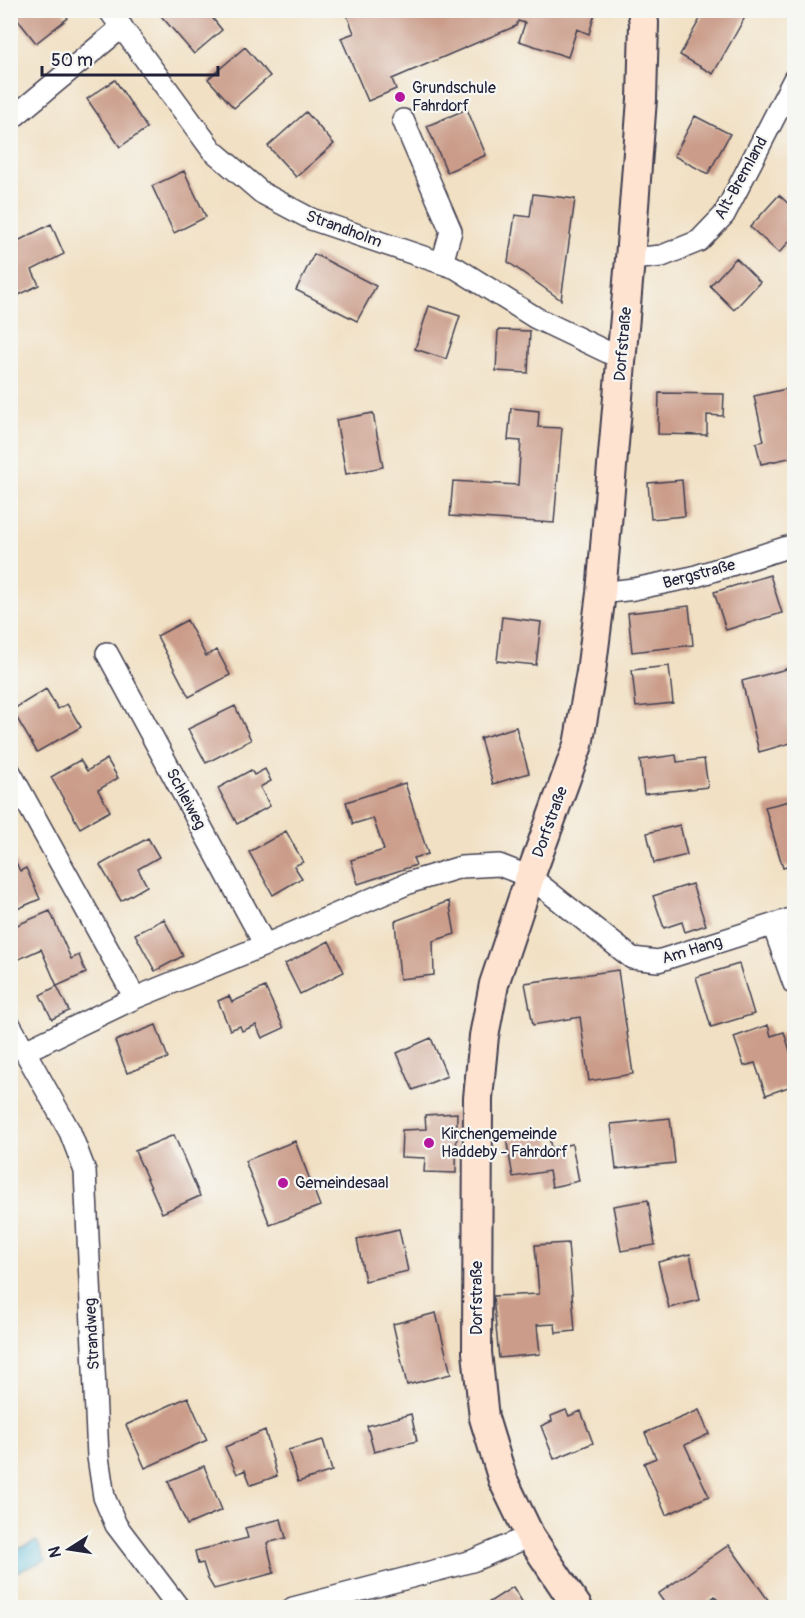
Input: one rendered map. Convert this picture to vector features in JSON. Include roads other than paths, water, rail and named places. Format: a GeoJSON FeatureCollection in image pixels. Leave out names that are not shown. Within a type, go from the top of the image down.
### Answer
{"type":"FeatureCollection","features":[{"type":"Feature","properties":{"kind":"street","name":"Strandholm"},"geometry":{"type":"LineString","coordinates":[[109,10],[212,150],[262,193],[312,219],[456,268],[536,318],[622,359]]}},
{"type":"Feature","properties":{"kind":"street","name":"Dorfstraße"},"geometry":{"type":"LineString","coordinates":[[578,1608],[530,1536],[503,1480],[484,1418],[477,1352],[478,1098],[484,1036],[494,984],[578,745],[591,672],[601,593],[630,259],[642,99],[644,23],[642,10]]}},
{"type":"Feature","properties":{"kind":"street"},"geometry":{"type":"LineString","coordinates":[[10,120],[122,27]]}},
{"type":"Feature","properties":{"kind":"street","name":"Alt-Bremland"},"geometry":{"type":"LineString","coordinates":[[630,259],[662,256],[699,241],[724,215],[795,79]]}},
{"type":"Feature","properties":{"kind":"street"},"geometry":{"type":"LineString","coordinates":[[403,120],[451,231],[442,263]]}},
{"type":"Feature","properties":{"kind":"street","name":"Bergstraße"},"geometry":{"type":"LineString","coordinates":[[601,593],[693,577],[795,545]]}},
{"type":"Feature","properties":{"kind":"street","name":"Schleiweg"},"geometry":{"type":"LineString","coordinates":[[107,653],[265,945]]}},
{"type":"Feature","properties":{"kind":"street"},"geometry":{"type":"LineString","coordinates":[[10,772],[135,998]]}},
{"type":"Feature","properties":{"kind":"street"},"geometry":{"type":"LineString","coordinates":[[10,1025],[25,1051],[135,998],[411,882],[461,867],[499,865],[530,877]]}},
{"type":"Feature","properties":{"kind":"street","name":"Am Hang"},"geometry":{"type":"LineString","coordinates":[[530,877],[632,958],[658,961],[795,918]]}},
{"type":"Feature","properties":{"kind":"street"},"geometry":{"type":"LineString","coordinates":[[773,925],[795,984]]}},
{"type":"Feature","properties":{"kind":"street","name":"Strandweg"},"geometry":{"type":"LineString","coordinates":[[25,1051],[70,1132],[85,1172],[98,1457],[104,1497],[116,1525],[179,1608]]}},
{"type":"Feature","properties":{"kind":"street"},"geometry":{"type":"LineString","coordinates":[[293,1608],[472,1561],[530,1536]]}},
{"type":"Feature","properties":{"kind":"water"},"geometry":{"type":"Polygon","coordinates":[[[37,1541],[46,1560],[17,1572],[15,1566],[11,1568],[11,1552],[37,1541]]]}},
{"type":"Feature","properties":{"kind":"place","name":"Grundschule Fahrdorf"},"geometry":{"type":"Point","coordinates":[400,97]}},
{"type":"Feature","properties":{"kind":"place","name":"Kirchengemeinde Haddeby - Fahrdorf"},"geometry":{"type":"Point","coordinates":[429,1143]}},
{"type":"Feature","properties":{"kind":"place","name":"Gemeindesaal"},"geometry":{"type":"Point","coordinates":[283,1183]}}]}
